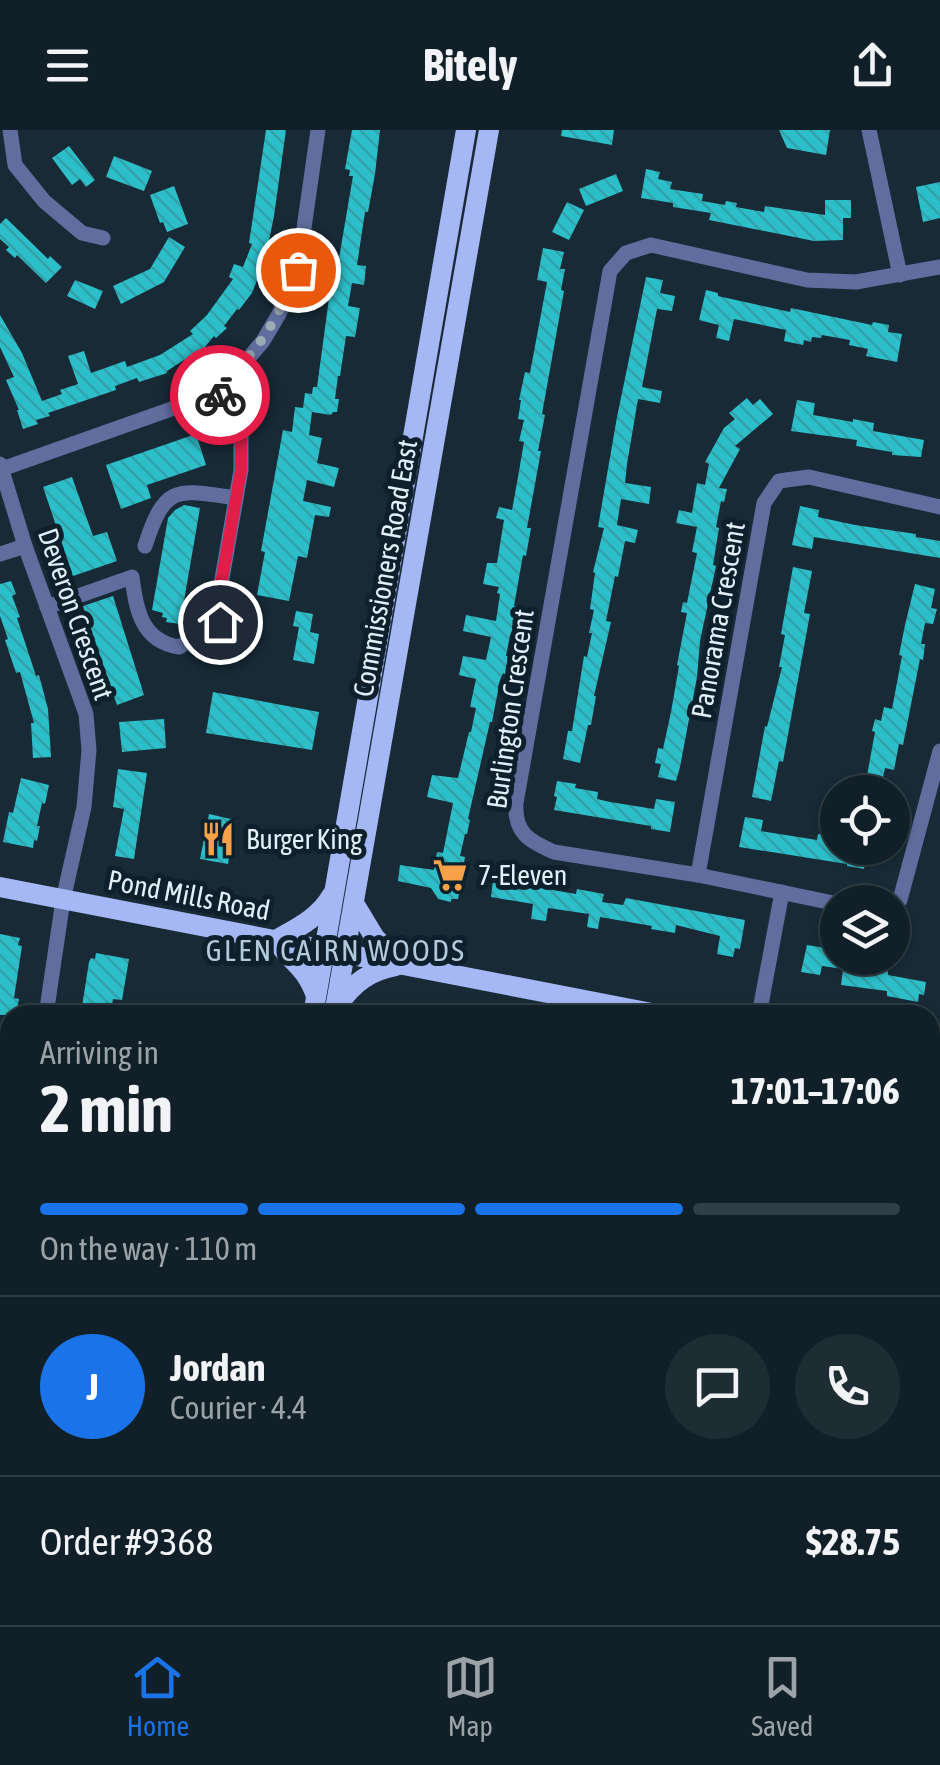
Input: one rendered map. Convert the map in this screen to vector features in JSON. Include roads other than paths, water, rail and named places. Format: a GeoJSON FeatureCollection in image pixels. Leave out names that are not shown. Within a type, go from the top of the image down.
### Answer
{"type":"FeatureCollection","features":[{"type":"Feature","properties":{"kind":"main road","name":"Commissioners Road East"},"geometry":{"type":"LineString","coordinates":[[335,1005],[336,887],[466,130]]}},
{"type":"Feature","properties":{"kind":"main road","name":"Commissioners Road East"},"geometry":{"type":"LineString","coordinates":[[315,1005],[355,905],[490,130]]}},
{"type":"Feature","properties":{"kind":"main road","name":"Pond Mills Road"},"geometry":{"type":"LineString","coordinates":[[0,887],[611,1005]]}},
{"type":"Feature","properties":{"kind":"main road"},"geometry":{"type":"LineString","coordinates":[[315,1005],[310,980],[276,940],[313,918],[336,887]]}},
{"type":"Feature","properties":{"kind":"main road"},"geometry":{"type":"LineString","coordinates":[[355,905],[376,938],[403,964]]}},
{"type":"Feature","properties":{"kind":"main road"},"geometry":{"type":"LineString","coordinates":[[340,1005],[350,988],[365,976],[403,964]]}},
{"type":"Feature","properties":{"kind":"street"},"geometry":{"type":"LineString","coordinates":[[10,130],[14,165],[44,202],[82,233],[104,238]]}},
{"type":"Feature","properties":{"kind":"street"},"geometry":{"type":"LineString","coordinates":[[1,466],[194,401],[241,367],[279,314],[298,270],[318,130]]}},
{"type":"Feature","properties":{"kind":"street"},"geometry":{"type":"LineString","coordinates":[[869,130],[900,275],[940,267]]}},
{"type":"Feature","properties":{"kind":"street","name":"Burlington Crescent"},"geometry":{"type":"LineString","coordinates":[[820,900],[698,875],[554,852],[521,831],[515,819],[610,271],[626,253],[651,245],[807,280],[856,282],[900,275]]}},
{"type":"Feature","properties":{"kind":"street"},"geometry":{"type":"LineString","coordinates":[[47,607],[132,577],[137,616],[166,645],[179,647],[220,622],[220,590],[241,470],[241,435],[217,388]]}},
{"type":"Feature","properties":{"kind":"street","name":"Deveron Crescent"},"geometry":{"type":"LineString","coordinates":[[1,466],[25,546],[86,714],[89,750],[84,807],[63,900],[47,1005]]}},
{"type":"Feature","properties":{"kind":"street","name":"Panorama Crescent"},"geometry":{"type":"LineString","coordinates":[[698,875],[764,504],[779,481],[810,478],[940,508]]}},
{"type":"Feature","properties":{"kind":"street"},"geometry":{"type":"LineString","coordinates":[[145,546],[158,510],[174,495],[192,491],[236,498]]}},
{"type":"Feature","properties":{"kind":"street"},"geometry":{"type":"LineString","coordinates":[[0,554],[25,546]]}},
{"type":"Feature","properties":{"kind":"street"},"geometry":{"type":"LineString","coordinates":[[904,885],[940,751]]}},
{"type":"Feature","properties":{"kind":"street"},"geometry":{"type":"LineString","coordinates":[[761,1005],[782,892]]}},
{"type":"Feature","properties":{"kind":"place","name":"Burger King"},"geometry":{"type":"Point","coordinates":[218,839]}},
{"type":"Feature","properties":{"kind":"place","name":"7-Eleven"},"geometry":{"type":"Point","coordinates":[450,875]}},
{"type":"Feature","properties":{"kind":"district","name":"GLEN CAIRN WOODS"},"geometry":{"type":"Point","coordinates":[336,951]}}]}
